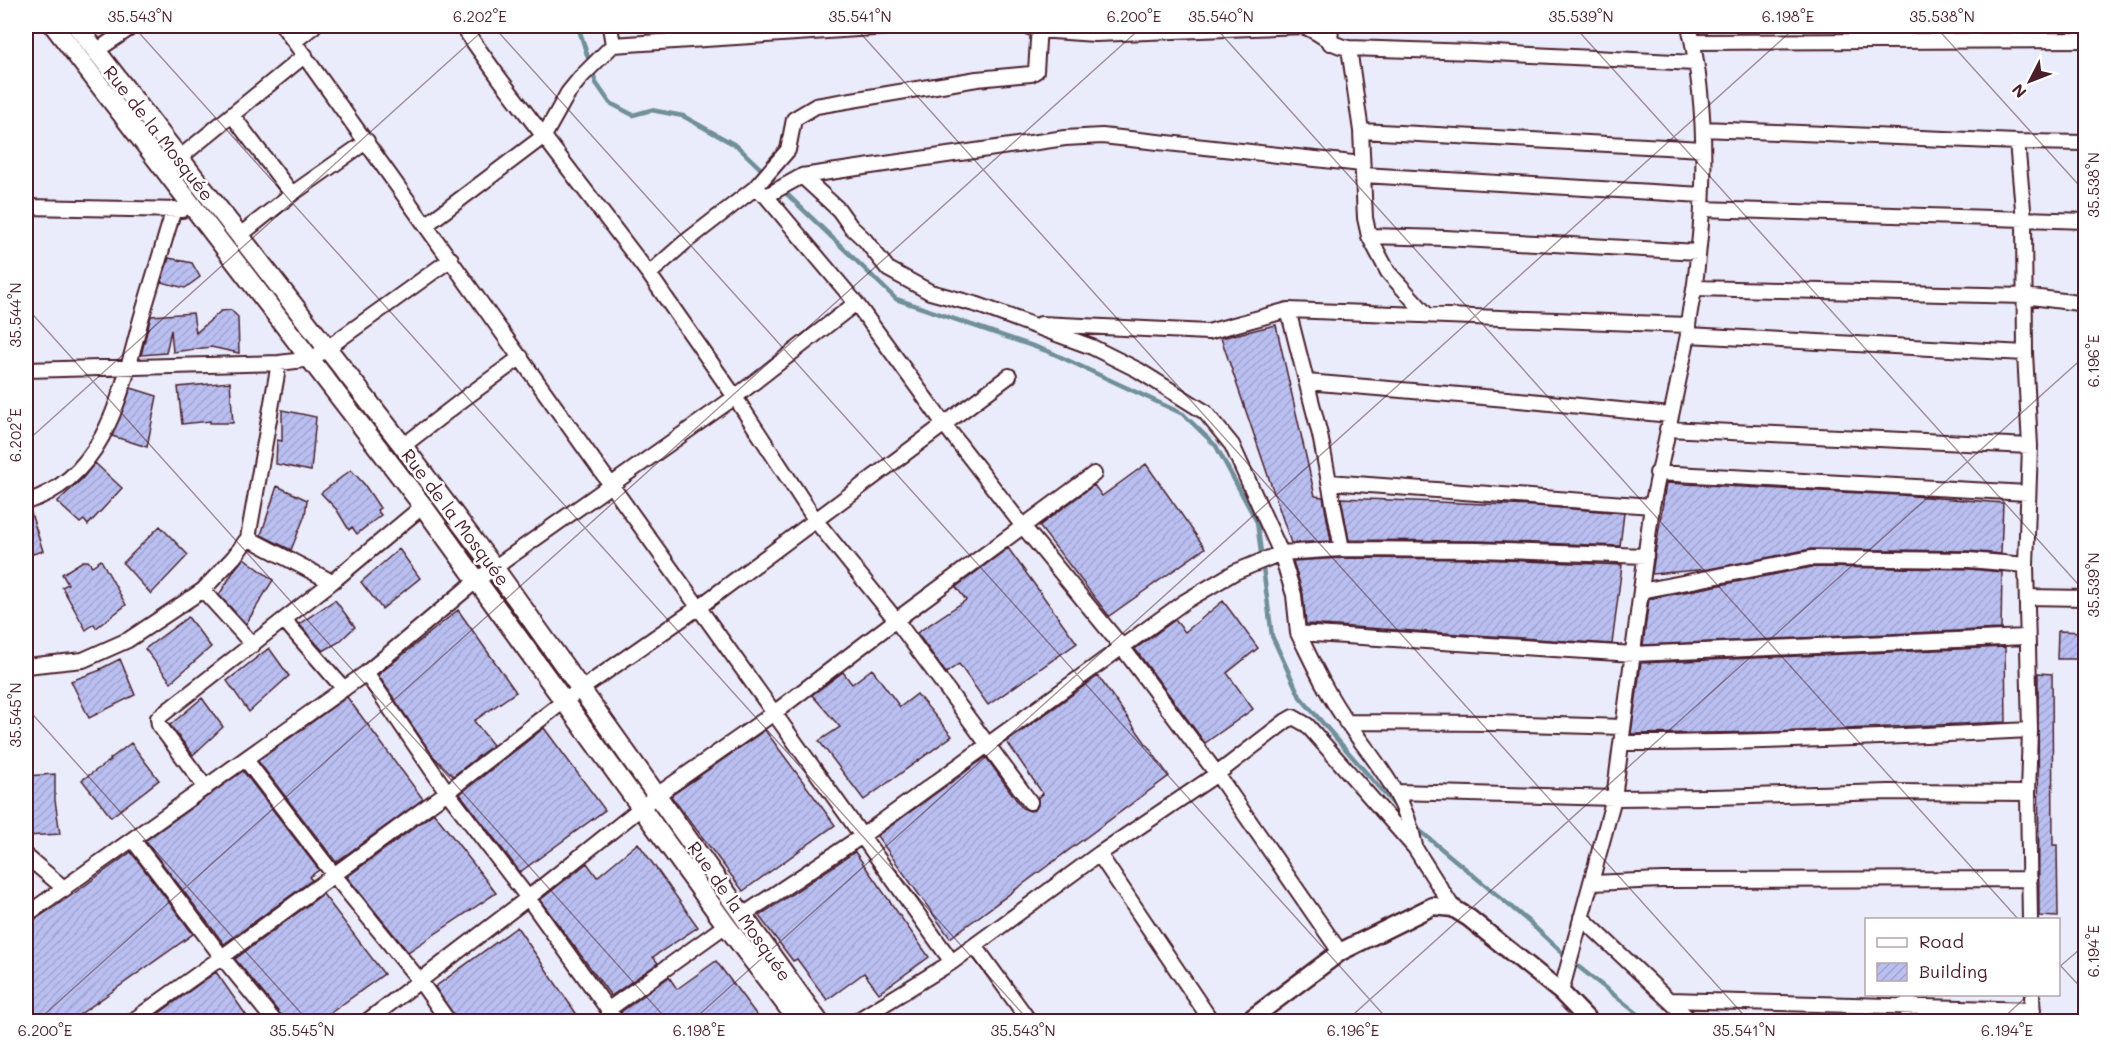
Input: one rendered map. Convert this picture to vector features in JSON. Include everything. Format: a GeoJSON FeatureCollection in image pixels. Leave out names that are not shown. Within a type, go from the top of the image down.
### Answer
{"type":"FeatureCollection","features":[{"type":"Feature","properties":{"kind":"main road"},"geometry":{"type":"LineString","coordinates":[[54,26],[172,165],[196,211],[320,354],[423,506],[726,925],[799,1022]]}},
{"type":"Feature","properties":{"kind":"main road","name":"Rue de la Mosquée"},"geometry":{"type":"LineString","coordinates":[[77,26],[172,165],[239,236],[320,354],[403,446],[495,569],[819,1022]]}},
{"type":"Feature","properties":{"kind":"street"},"geometry":{"type":"LineString","coordinates":[[96,51],[133,26]]}},
{"type":"Feature","properties":{"kind":"street"},"geometry":{"type":"LineString","coordinates":[[283,26],[952,962]]}},
{"type":"Feature","properties":{"kind":"street"},"geometry":{"type":"LineString","coordinates":[[295,41],[314,26]]}},
{"type":"Feature","properties":{"kind":"street"},"geometry":{"type":"LineString","coordinates":[[462,26],[649,274],[735,397],[816,521],[896,620],[1030,802]]}},
{"type":"Feature","properties":{"kind":"street"},"geometry":{"type":"LineString","coordinates":[[610,26],[613,45]]}},
{"type":"Feature","properties":{"kind":"street"},"geometry":{"type":"LineString","coordinates":[[426,225],[544,136],[568,93],[613,45],[903,26]]}},
{"type":"Feature","properties":{"kind":"street"},"geometry":{"type":"LineString","coordinates":[[761,192],[788,150],[792,125],[799,115],[816,106],[977,79],[1031,74],[1035,71],[1034,27],[1095,34],[1302,26],[1311,29],[1330,43],[1349,48],[1695,63]]}},
{"type":"Feature","properties":{"kind":"street"},"geometry":{"type":"LineString","coordinates":[[1330,43],[1331,26]]}},
{"type":"Feature","properties":{"kind":"street"},"geometry":{"type":"LineString","coordinates":[[1561,992],[1614,798],[1652,506],[1694,288],[1702,202],[1703,129],[1693,42],[1689,26]]}},
{"type":"Feature","properties":{"kind":"street"},"geometry":{"type":"LineString","coordinates":[[1693,42],[2085,40]]}},
{"type":"Feature","properties":{"kind":"street"},"geometry":{"type":"LineString","coordinates":[[1349,48],[1361,131],[1365,218],[1369,236],[1388,272],[1427,315]]}},
{"type":"Feature","properties":{"kind":"street"},"geometry":{"type":"LineString","coordinates":[[172,165],[305,56]]}},
{"type":"Feature","properties":{"kind":"street"},"geometry":{"type":"LineString","coordinates":[[232,115],[292,194]]}},
{"type":"Feature","properties":{"kind":"street"},"geometry":{"type":"LineString","coordinates":[[1703,129],[2085,143]]}},
{"type":"Feature","properties":{"kind":"street"},"geometry":{"type":"LineString","coordinates":[[1361,131],[1703,149]]}},
{"type":"Feature","properties":{"kind":"street"},"geometry":{"type":"LineString","coordinates":[[649,274],[684,243],[761,192],[792,184],[802,176],[1065,138],[1102,136],[1363,169],[1702,202],[2024,220],[2085,221]]}},
{"type":"Feature","properties":{"kind":"street"},"geometry":{"type":"LineString","coordinates":[[239,236],[292,194],[367,141]]}},
{"type":"Feature","properties":{"kind":"street"},"geometry":{"type":"LineString","coordinates":[[2017,142],[2024,220],[2025,353],[2030,446],[2026,565],[2030,730],[2028,793],[2030,918]]}},
{"type":"Feature","properties":{"kind":"street"},"geometry":{"type":"LineString","coordinates":[[802,176],[839,210],[888,269],[930,292],[1030,323],[1101,352],[1138,370],[1205,412],[1232,445],[1281,553],[1294,595],[1298,633],[1318,674],[1346,722],[1397,792],[1410,823],[1415,848]]}},
{"type":"Feature","properties":{"kind":"street"},"geometry":{"type":"LineString","coordinates":[[761,192],[856,303],[944,424],[1022,525],[1122,647],[1217,774],[1340,952]]}},
{"type":"Feature","properties":{"kind":"street"},"geometry":{"type":"LineString","coordinates":[[26,207],[196,211]]}},
{"type":"Feature","properties":{"kind":"street"},"geometry":{"type":"LineString","coordinates":[[26,502],[42,497],[72,477],[89,458],[110,422],[174,209]]}},
{"type":"Feature","properties":{"kind":"street"},"geometry":{"type":"LineString","coordinates":[[1369,236],[1698,252]]}},
{"type":"Feature","properties":{"kind":"street"},"geometry":{"type":"LineString","coordinates":[[26,370],[279,363],[320,354],[451,260]]}},
{"type":"Feature","properties":{"kind":"street"},"geometry":{"type":"LineString","coordinates":[[1694,288],[2024,296],[2085,304]]}},
{"type":"Feature","properties":{"kind":"street"},"geometry":{"type":"LineString","coordinates":[[26,915],[366,674],[477,580],[735,397],[856,303]]}},
{"type":"Feature","properties":{"kind":"street"},"geometry":{"type":"LineString","coordinates":[[1030,323],[1208,332],[1288,310],[1427,315],[1687,330],[2025,353]]}},
{"type":"Feature","properties":{"kind":"street"},"geometry":{"type":"LineString","coordinates":[[1288,310],[1320,435],[1342,549]]}},
{"type":"Feature","properties":{"kind":"street"},"geometry":{"type":"LineString","coordinates":[[403,446],[520,357]]}},
{"type":"Feature","properties":{"kind":"street"},"geometry":{"type":"LineString","coordinates":[[26,666],[83,660],[111,649],[203,590],[234,557],[248,538],[279,363]]}},
{"type":"Feature","properties":{"kind":"street"},"geometry":{"type":"LineString","coordinates":[[131,1022],[447,792],[564,701],[699,607],[816,521],[1009,376]]}},
{"type":"Feature","properties":{"kind":"street"},"geometry":{"type":"LineString","coordinates":[[1307,382],[1530,401],[1669,422],[2030,446]]}},
{"type":"Feature","properties":{"kind":"street"},"geometry":{"type":"LineString","coordinates":[[1658,473],[2028,493]]}},
{"type":"Feature","properties":{"kind":"street"},"geometry":{"type":"LineString","coordinates":[[366,1022],[528,898],[657,795],[774,713],[1022,525],[1094,474]]}},
{"type":"Feature","properties":{"kind":"street"},"geometry":{"type":"LineString","coordinates":[[1329,482],[1652,506]]}},
{"type":"Feature","properties":{"kind":"street"},"geometry":{"type":"LineString","coordinates":[[206,788],[159,725],[158,718],[254,645],[423,506]]}},
{"type":"Feature","properties":{"kind":"street"},"geometry":{"type":"LineString","coordinates":[[248,538],[332,582]]}},
{"type":"Feature","properties":{"kind":"street"},"geometry":{"type":"LineString","coordinates":[[743,915],[862,836],[1184,602],[1235,572],[1281,553],[1342,549],[1478,550],[1646,556]]}},
{"type":"Feature","properties":{"kind":"street"},"geometry":{"type":"LineString","coordinates":[[1641,591],[1811,558],[1970,560],[2026,565]]}},
{"type":"Feature","properties":{"kind":"street"},"geometry":{"type":"LineString","coordinates":[[203,590],[254,645]]}},
{"type":"Feature","properties":{"kind":"street"},"geometry":{"type":"LineString","coordinates":[[2027,597],[2085,598]]}},
{"type":"Feature","properties":{"kind":"street"},"geometry":{"type":"LineString","coordinates":[[284,620],[344,689]]}},
{"type":"Feature","properties":{"kind":"street"},"geometry":{"type":"LineString","coordinates":[[1298,633],[1634,654],[2026,637]]}},
{"type":"Feature","properties":{"kind":"street"},"geometry":{"type":"LineString","coordinates":[[366,674],[447,792],[528,898],[617,1022]]}},
{"type":"Feature","properties":{"kind":"street"},"geometry":{"type":"LineString","coordinates":[[855,1022],[975,946],[1099,854],[1217,774],[1293,717],[1307,725],[1415,848],[1453,908],[1469,918],[1561,992],[1590,1022]]}},
{"type":"Feature","properties":{"kind":"street"},"geometry":{"type":"LineString","coordinates":[[1346,722],[1623,727]]}},
{"type":"Feature","properties":{"kind":"street"},"geometry":{"type":"LineString","coordinates":[[1622,743],[1831,740],[2030,730]]}},
{"type":"Feature","properties":{"kind":"street"},"geometry":{"type":"LineString","coordinates":[[246,760],[334,875],[420,981],[449,1022]]}},
{"type":"Feature","properties":{"kind":"street"},"geometry":{"type":"LineString","coordinates":[[1397,792],[1614,798],[1889,792],[2028,793]]}},
{"type":"Feature","properties":{"kind":"street"},"geometry":{"type":"LineString","coordinates":[[133,840],[222,957],[275,1022]]}},
{"type":"Feature","properties":{"kind":"street"},"geometry":{"type":"LineString","coordinates":[[1099,854],[1212,1022]]}},
{"type":"Feature","properties":{"kind":"street"},"geometry":{"type":"LineString","coordinates":[[26,856],[65,889]]}},
{"type":"Feature","properties":{"kind":"street"},"geometry":{"type":"LineString","coordinates":[[1592,883],[1662,880],[2030,879]]}},
{"type":"Feature","properties":{"kind":"street"},"geometry":{"type":"LineString","coordinates":[[1247,1022],[1340,952],[1433,906],[1453,908]]}},
{"type":"Feature","properties":{"kind":"street"},"geometry":{"type":"LineString","coordinates":[[1581,918],[1692,1022]]}},
{"type":"Feature","properties":{"kind":"street"},"geometry":{"type":"LineString","coordinates":[[609,1009],[726,925]]}},
{"type":"Feature","properties":{"kind":"street"},"geometry":{"type":"LineString","coordinates":[[975,946],[1030,1022]]}},
{"type":"Feature","properties":{"kind":"street"},"geometry":{"type":"LineString","coordinates":[[1670,1000],[1909,1000],[2033,1016],[2032,996]]}},
{"type":"Feature","properties":{"kind":"street"},"geometry":{"type":"LineString","coordinates":[[1908,1022],[1909,1000]]}},
{"type":"Feature","properties":{"kind":"building"},"geometry":{"type":"Polygon","coordinates":[[[169,258],[192,263],[200,277],[185,288],[161,282],[169,258]]]}},
{"type":"Feature","properties":{"kind":"building"},"geometry":{"type":"Polygon","coordinates":[[[231,310],[238,317],[239,353],[211,347],[173,352],[171,330],[166,353],[141,355],[151,316],[193,313],[196,333],[221,311],[231,310]]]}},
{"type":"Feature","properties":{"kind":"building"},"geometry":{"type":"Polygon","coordinates":[[[1276,325],[1315,496],[1323,497],[1331,541],[1291,543],[1221,338],[1276,325]]]}},
{"type":"Feature","properties":{"kind":"building"},"geometry":{"type":"Polygon","coordinates":[[[230,382],[233,423],[210,423],[210,421],[182,424],[178,387],[230,382]]]}},
{"type":"Feature","properties":{"kind":"building"},"geometry":{"type":"Polygon","coordinates":[[[131,388],[157,396],[147,447],[112,436],[131,388]]]}},
{"type":"Feature","properties":{"kind":"building"},"geometry":{"type":"Polygon","coordinates":[[[282,410],[316,417],[311,471],[276,464],[277,440],[282,441],[282,410]]]}},
{"type":"Feature","properties":{"kind":"building"},"geometry":{"type":"Polygon","coordinates":[[[95,463],[122,488],[88,525],[84,520],[80,523],[57,502],[82,479],[95,463]]]}},
{"type":"Feature","properties":{"kind":"building"},"geometry":{"type":"Polygon","coordinates":[[[1146,464],[1205,548],[1109,616],[1039,526],[1094,485],[1102,496],[1146,464]]]}},
{"type":"Feature","properties":{"kind":"building"},"geometry":{"type":"Polygon","coordinates":[[[351,470],[364,484],[380,508],[377,510],[381,515],[357,534],[352,527],[349,530],[337,510],[321,493],[351,470]]]}},
{"type":"Feature","properties":{"kind":"building"},"geometry":{"type":"Polygon","coordinates":[[[1666,483],[1900,495],[2003,503],[2001,554],[1969,551],[1811,549],[1709,569],[1652,574],[1666,483]]]}},
{"type":"Feature","properties":{"kind":"building"},"geometry":{"type":"Polygon","coordinates":[[[277,486],[307,500],[305,515],[291,550],[261,535],[277,486]]]}},
{"type":"Feature","properties":{"kind":"building"},"geometry":{"type":"Polygon","coordinates":[[[1341,498],[1535,506],[1624,513],[1620,546],[1478,541],[1349,540],[1341,498]]]}},
{"type":"Feature","properties":{"kind":"building"},"geometry":{"type":"Polygon","coordinates":[[[30,510],[43,551],[26,556],[26,511],[30,510]]]}},
{"type":"Feature","properties":{"kind":"building"},"geometry":{"type":"Polygon","coordinates":[[[160,526],[188,555],[151,594],[123,563],[160,526]]]}},
{"type":"Feature","properties":{"kind":"building"},"geometry":{"type":"Polygon","coordinates":[[[1008,548],[1077,643],[988,705],[959,664],[946,673],[917,633],[966,600],[956,587],[1008,548]]]}},
{"type":"Feature","properties":{"kind":"building"},"geometry":{"type":"Polygon","coordinates":[[[399,549],[420,578],[382,609],[361,582],[399,549]]]}},
{"type":"Feature","properties":{"kind":"building"},"geometry":{"type":"Polygon","coordinates":[[[244,558],[273,580],[246,624],[219,595],[244,558]]]}},
{"type":"Feature","properties":{"kind":"building"},"geometry":{"type":"Polygon","coordinates":[[[1342,558],[1478,559],[1622,565],[1612,644],[1306,624],[1303,594],[1293,561],[1342,558]]]}},
{"type":"Feature","properties":{"kind":"building"},"geometry":{"type":"Polygon","coordinates":[[[101,560],[126,605],[96,628],[94,624],[86,630],[62,587],[68,584],[62,574],[83,561],[88,561],[92,566],[101,560]]]}},
{"type":"Feature","properties":{"kind":"building"},"geometry":{"type":"Polygon","coordinates":[[[1812,567],[1969,569],[2002,572],[2001,629],[1643,645],[1649,599],[1812,567]]]}},
{"type":"Feature","properties":{"kind":"building"},"geometry":{"type":"Polygon","coordinates":[[[335,600],[355,627],[339,642],[323,651],[299,624],[335,600]]]}},
{"type":"Feature","properties":{"kind":"building"},"geometry":{"type":"Polygon","coordinates":[[[1223,601],[1258,648],[1227,673],[1253,709],[1205,743],[1135,649],[1175,620],[1185,632],[1223,601]]]}},
{"type":"Feature","properties":{"kind":"building"},"geometry":{"type":"Polygon","coordinates":[[[458,610],[516,692],[474,721],[493,745],[453,776],[433,756],[378,675],[458,610]]]}},
{"type":"Feature","properties":{"kind":"building"},"geometry":{"type":"Polygon","coordinates":[[[188,617],[211,647],[171,682],[145,649],[188,617]]]}},
{"type":"Feature","properties":{"kind":"building"},"geometry":{"type":"Polygon","coordinates":[[[2058,631],[2085,632],[2085,659],[2057,659],[2058,631]]]}},
{"type":"Feature","properties":{"kind":"building"},"geometry":{"type":"Polygon","coordinates":[[[2005,647],[2006,722],[1775,732],[1631,734],[1641,663],[2005,647]]]}},
{"type":"Feature","properties":{"kind":"building"},"geometry":{"type":"Polygon","coordinates":[[[269,648],[289,676],[249,712],[227,681],[269,648]]]}},
{"type":"Feature","properties":{"kind":"building"},"geometry":{"type":"Polygon","coordinates":[[[120,659],[135,695],[89,718],[71,681],[101,670],[120,659]]]}},
{"type":"Feature","properties":{"kind":"building"},"geometry":{"type":"Polygon","coordinates":[[[872,669],[900,707],[917,694],[952,736],[864,800],[819,741],[840,727],[812,695],[843,672],[852,684],[872,669]]]}},
{"type":"Feature","properties":{"kind":"building"},"geometry":{"type":"Polygon","coordinates":[[[2038,673],[2052,674],[2053,845],[2057,845],[2058,917],[2039,916],[2038,673]]]}},
{"type":"Feature","properties":{"kind":"building"},"geometry":{"type":"Polygon","coordinates":[[[1098,676],[1169,776],[950,938],[877,836],[986,757],[1022,808],[1035,810],[1038,797],[1043,794],[1007,742],[1098,676]]]}},
{"type":"Feature","properties":{"kind":"building"},"geometry":{"type":"Polygon","coordinates":[[[347,697],[423,799],[336,862],[258,761],[347,697]]]}},
{"type":"Feature","properties":{"kind":"building"},"geometry":{"type":"Polygon","coordinates":[[[202,698],[223,727],[193,755],[170,725],[202,698]]]}},
{"type":"Feature","properties":{"kind":"building"},"geometry":{"type":"Polygon","coordinates":[[[544,728],[605,810],[520,872],[460,794],[544,728]]]}},
{"type":"Feature","properties":{"kind":"building"},"geometry":{"type":"Polygon","coordinates":[[[765,730],[835,825],[743,891],[671,796],[765,730]]]}},
{"type":"Feature","properties":{"kind":"building"},"geometry":{"type":"Polygon","coordinates":[[[131,743],[159,780],[111,817],[82,780],[131,743]]]}},
{"type":"Feature","properties":{"kind":"building"},"geometry":{"type":"Polygon","coordinates":[[[243,771],[319,870],[309,877],[312,880],[224,944],[145,841],[243,771]]]}},
{"type":"Feature","properties":{"kind":"building"},"geometry":{"type":"Polygon","coordinates":[[[55,774],[55,800],[60,834],[26,836],[26,776],[55,774]]]}},
{"type":"Feature","properties":{"kind":"building"},"geometry":{"type":"Polygon","coordinates":[[[434,813],[496,893],[408,952],[347,877],[434,813]]]}},
{"type":"Feature","properties":{"kind":"building"},"geometry":{"type":"Polygon","coordinates":[[[638,843],[698,927],[653,957],[658,963],[611,996],[540,900],[587,863],[597,877],[638,843]]]}},
{"type":"Feature","properties":{"kind":"building"},"geometry":{"type":"Polygon","coordinates":[[[131,852],[193,934],[69,1022],[26,1022],[26,924],[69,897],[131,852]]]}},
{"type":"Feature","properties":{"kind":"building"},"geometry":{"type":"Polygon","coordinates":[[[855,852],[929,957],[879,993],[864,973],[827,1000],[797,959],[793,961],[759,916],[855,852]]]}},
{"type":"Feature","properties":{"kind":"building"},"geometry":{"type":"Polygon","coordinates":[[[323,894],[384,974],[318,1022],[284,1022],[282,1016],[235,959],[323,894]]]}},
{"type":"Feature","properties":{"kind":"building"},"geometry":{"type":"Polygon","coordinates":[[[517,927],[582,1022],[458,1022],[435,987],[517,927]]]}},
{"type":"Feature","properties":{"kind":"building"},"geometry":{"type":"Polygon","coordinates":[[[716,961],[762,1022],[626,1022],[621,1012],[669,977],[677,989],[716,961]]]}},
{"type":"Feature","properties":{"kind":"building"},"geometry":{"type":"Polygon","coordinates":[[[216,972],[251,1022],[147,1022],[216,972]]]}},
{"type":"Feature","properties":{"kind":"waterway"},"geometry":{"type":"LineString","coordinates":[[578,26],[596,83],[610,103],[633,115],[651,110],[683,116],[737,146],[896,299],[1050,352],[1183,414],[1216,446],[1257,522],[1272,636],[1300,697],[1397,808]]}},
{"type":"Feature","properties":{"kind":"waterway"},"geometry":{"type":"LineString","coordinates":[[1413,825],[1528,921],[1570,960],[1648,1022]]}}]}
